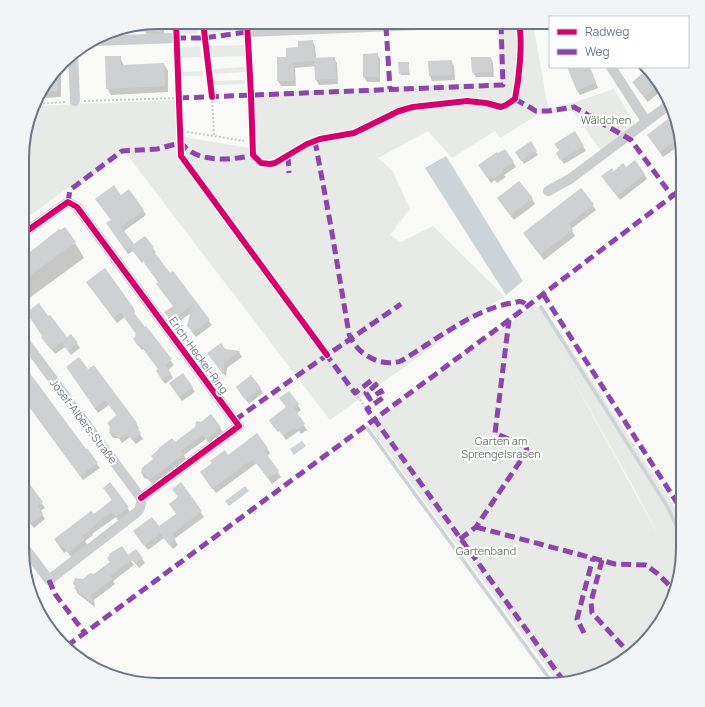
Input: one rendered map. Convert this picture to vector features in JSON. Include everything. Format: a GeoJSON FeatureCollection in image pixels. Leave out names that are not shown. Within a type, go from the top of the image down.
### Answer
{"type":"FeatureCollection","features":[{"type":"Feature","properties":{"kind":"street"},"geometry":{"type":"LineString","coordinates":[[247,32],[302,29]]}},
{"type":"Feature","properties":{"kind":"street"},"geometry":{"type":"LineString","coordinates":[[105,40],[176,38]]}},
{"type":"Feature","properties":{"kind":"street"},"geometry":{"type":"LineString","coordinates":[[73,62],[75,101]]}},
{"type":"Feature","properties":{"kind":"street"},"geometry":{"type":"LineString","coordinates":[[612,68],[646,121]]}},
{"type":"Feature","properties":{"kind":"street"},"geometry":{"type":"LineString","coordinates":[[548,191],[570,179],[665,107]]}},
{"type":"Feature","properties":{"kind":"street","name":"Erich-Heckel-Ring"},"geometry":{"type":"LineString","coordinates":[[29,229],[68,202],[80,210],[239,426],[141,501],[140,509],[136,513],[49,580],[29,553]]}},
{"type":"Feature","properties":{"kind":"street","name":"Josef-Albers-Straße"},"geometry":{"type":"LineString","coordinates":[[29,346],[141,501]]}},
{"type":"Feature","properties":{"kind":"path"},"geometry":{"type":"LineString","coordinates":[[212,97],[214,136]]}},
{"type":"Feature","properties":{"kind":"path"},"geometry":{"type":"LineString","coordinates":[[42,104],[179,98]]}},
{"type":"Feature","properties":{"kind":"path"},"geometry":{"type":"LineString","coordinates":[[187,132],[244,142]]}},
{"type":"Feature","properties":{"kind":"path"},"geometry":{"type":"LineString","coordinates":[[355,393],[367,408]]}},
{"type":"Feature","properties":{"kind":"green space"},"geometry":{"type":"Polygon","coordinates":[[[179,29],[198,29],[198,33],[179,34],[179,29]]]}},
{"type":"Feature","properties":{"kind":"green space"},"geometry":{"type":"Polygon","coordinates":[[[206,29],[242,29],[242,30],[206,33],[206,29]]]}},
{"type":"Feature","properties":{"kind":"green space","name":"Wäldchen"},"geometry":{"type":"Polygon","coordinates":[[[497,29],[534,29],[548,108],[575,102],[614,89],[635,124],[601,151],[573,111],[537,115],[500,138],[495,131],[452,158],[428,131],[378,158],[392,170],[410,209],[390,235],[401,242],[433,226],[504,296],[330,420],[125,152],[72,192],[69,187],[29,216],[29,150],[33,125],[41,106],[176,100],[178,136],[255,149],[252,93],[500,82],[497,29]]]}},
{"type":"Feature","properties":{"kind":"green space"},"geometry":{"type":"Polygon","coordinates":[[[245,45],[245,56],[209,57],[209,46],[245,45]]]}},
{"type":"Feature","properties":{"kind":"green space"},"geometry":{"type":"Polygon","coordinates":[[[200,46],[201,57],[180,58],[180,47],[200,46]]]}},
{"type":"Feature","properties":{"kind":"green space"},"geometry":{"type":"Polygon","coordinates":[[[245,67],[246,72],[214,74],[214,69],[245,67]]]}},
{"type":"Feature","properties":{"kind":"green space"},"geometry":{"type":"Polygon","coordinates":[[[203,71],[203,76],[181,76],[181,72],[203,71]]]}},
{"type":"Feature","properties":{"kind":"green space"},"geometry":{"type":"Polygon","coordinates":[[[245,80],[245,84],[214,85],[214,81],[245,80]]]}},
{"type":"Feature","properties":{"kind":"green space","name":"Garten am Sprengelsrasen"},"geometry":{"type":"Polygon","coordinates":[[[533,306],[544,308],[676,508],[676,557],[674,574],[663,606],[644,634],[632,646],[604,665],[572,676],[555,678],[369,426],[533,306]],[[554,345],[663,544],[635,490],[554,345]]]}},
{"type":"Feature","properties":{"kind":"shaded area"},"geometry":{"type":"Polygon","coordinates":[[[446,156],[523,281],[506,295],[425,168],[446,156]]]}},
{"type":"Feature","properties":{"kind":"shaded area"},"geometry":{"type":"Polygon","coordinates":[[[302,441],[306,446],[294,455],[290,449],[302,441]]]}},
{"type":"Feature","properties":{"kind":"shaded area"},"geometry":{"type":"Polygon","coordinates":[[[245,486],[249,491],[229,506],[225,501],[245,486]]]}},
{"type":"Feature","properties":{"kind":"building"},"geometry":{"type":"Polygon","coordinates":[[[162,29],[162,31],[133,32],[142,30],[162,29]]]}},
{"type":"Feature","properties":{"kind":"building"},"geometry":{"type":"Polygon","coordinates":[[[313,40],[314,61],[293,63],[294,81],[277,81],[277,57],[286,57],[286,48],[298,47],[298,41],[313,40]]]}},
{"type":"Feature","properties":{"kind":"building"},"geometry":{"type":"Polygon","coordinates":[[[378,53],[378,77],[363,77],[363,54],[378,53]]]}},
{"type":"Feature","properties":{"kind":"building"},"geometry":{"type":"Polygon","coordinates":[[[105,56],[121,56],[121,65],[164,63],[165,86],[106,89],[105,56]]]}},
{"type":"Feature","properties":{"kind":"building"},"geometry":{"type":"Polygon","coordinates":[[[335,57],[336,79],[315,80],[314,58],[335,57]]]}},
{"type":"Feature","properties":{"kind":"building"},"geometry":{"type":"Polygon","coordinates":[[[471,57],[491,57],[492,72],[472,73],[471,57]]]}},
{"type":"Feature","properties":{"kind":"building"},"geometry":{"type":"Polygon","coordinates":[[[452,60],[452,75],[429,76],[428,61],[452,60]]]}},
{"type":"Feature","properties":{"kind":"building"},"geometry":{"type":"Polygon","coordinates":[[[398,62],[409,62],[409,73],[399,74],[398,62]]]}},
{"type":"Feature","properties":{"kind":"building"},"geometry":{"type":"Polygon","coordinates":[[[567,68],[590,68],[596,82],[577,91],[567,68]]]}},
{"type":"Feature","properties":{"kind":"building"},"geometry":{"type":"Polygon","coordinates":[[[644,73],[655,89],[644,97],[632,82],[644,73]]]}},
{"type":"Feature","properties":{"kind":"building"},"geometry":{"type":"Polygon","coordinates":[[[57,78],[58,91],[48,92],[57,78]]]}},
{"type":"Feature","properties":{"kind":"building"},"geometry":{"type":"Polygon","coordinates":[[[668,119],[674,133],[675,142],[660,152],[647,135],[668,119]]]}},
{"type":"Feature","properties":{"kind":"building"},"geometry":{"type":"Polygon","coordinates":[[[575,131],[584,146],[560,160],[556,153],[559,150],[554,144],[575,131]]]}},
{"type":"Feature","properties":{"kind":"building"},"geometry":{"type":"Polygon","coordinates":[[[531,141],[537,151],[521,161],[515,152],[531,141]]]}},
{"type":"Feature","properties":{"kind":"building"},"geometry":{"type":"Polygon","coordinates":[[[505,149],[514,162],[502,169],[504,172],[493,179],[491,176],[487,178],[478,165],[497,152],[498,153],[505,149]]]}},
{"type":"Feature","properties":{"kind":"building"},"geometry":{"type":"Polygon","coordinates":[[[635,160],[645,174],[617,196],[601,176],[612,168],[614,171],[623,163],[626,167],[635,160]]]}},
{"type":"Feature","properties":{"kind":"building"},"geometry":{"type":"Polygon","coordinates":[[[519,181],[533,198],[510,215],[497,198],[519,181]]]}},
{"type":"Feature","properties":{"kind":"building"},"geometry":{"type":"Polygon","coordinates":[[[114,185],[121,195],[129,189],[144,210],[121,227],[134,244],[125,250],[106,223],[111,220],[95,199],[114,185]]]}},
{"type":"Feature","properties":{"kind":"building"},"geometry":{"type":"Polygon","coordinates":[[[581,188],[594,204],[569,224],[573,230],[540,255],[523,233],[581,188]]]}},
{"type":"Feature","properties":{"kind":"building"},"geometry":{"type":"Polygon","coordinates":[[[65,227],[76,242],[29,276],[29,253],[59,229],[60,230],[65,227]]]}},
{"type":"Feature","properties":{"kind":"building"},"geometry":{"type":"Polygon","coordinates":[[[145,236],[154,247],[152,249],[170,273],[173,271],[210,320],[193,333],[187,326],[192,305],[171,321],[164,312],[173,306],[156,284],[158,282],[140,257],[138,258],[130,247],[145,236]]]}},
{"type":"Feature","properties":{"kind":"building"},"geometry":{"type":"Polygon","coordinates":[[[105,268],[133,307],[131,309],[172,359],[165,365],[171,373],[162,380],[156,371],[158,369],[140,344],[138,346],[133,339],[136,334],[121,313],[114,318],[86,282],[105,268]]]}},
{"type":"Feature","properties":{"kind":"building"},"geometry":{"type":"Polygon","coordinates":[[[39,303],[48,316],[50,315],[67,337],[71,334],[78,343],[68,351],[62,342],[51,350],[41,337],[43,335],[29,317],[29,311],[39,303]]]}},
{"type":"Feature","properties":{"kind":"building"},"geometry":{"type":"Polygon","coordinates":[[[221,343],[225,349],[240,351],[224,363],[223,374],[207,353],[221,343]]]}},
{"type":"Feature","properties":{"kind":"building"},"geometry":{"type":"Polygon","coordinates":[[[79,357],[88,369],[94,365],[137,423],[135,425],[141,433],[132,440],[127,433],[119,439],[115,434],[109,433],[110,426],[107,423],[117,415],[105,400],[95,408],[66,367],[79,357]]]}},
{"type":"Feature","properties":{"kind":"building"},"geometry":{"type":"Polygon","coordinates":[[[29,372],[98,463],[80,476],[29,407],[29,372]]]}},
{"type":"Feature","properties":{"kind":"building"},"geometry":{"type":"Polygon","coordinates":[[[183,373],[193,387],[179,397],[169,383],[183,373]]]}},
{"type":"Feature","properties":{"kind":"building"},"geometry":{"type":"Polygon","coordinates":[[[251,375],[261,388],[245,400],[236,387],[251,375]]]}},
{"type":"Feature","properties":{"kind":"building"},"geometry":{"type":"Polygon","coordinates":[[[289,391],[299,404],[294,408],[305,424],[297,430],[295,427],[283,436],[276,427],[274,428],[269,420],[286,407],[279,398],[289,391]]]}},
{"type":"Feature","properties":{"kind":"building"},"geometry":{"type":"Polygon","coordinates":[[[211,414],[221,427],[206,439],[203,435],[181,451],[184,454],[149,480],[145,474],[141,474],[142,468],[153,459],[151,456],[159,448],[172,438],[175,442],[195,427],[196,421],[201,422],[211,414]]]}},
{"type":"Feature","properties":{"kind":"building"},"geometry":{"type":"Polygon","coordinates":[[[257,433],[268,448],[264,451],[279,471],[268,479],[253,459],[212,489],[200,472],[212,463],[210,461],[225,450],[228,455],[257,433]]]}},
{"type":"Feature","properties":{"kind":"building"},"geometry":{"type":"Polygon","coordinates":[[[110,482],[129,507],[116,517],[112,512],[82,536],[85,540],[68,553],[63,547],[61,548],[54,539],[91,511],[94,514],[112,500],[103,488],[110,482]]]}},
{"type":"Feature","properties":{"kind":"building"},"geometry":{"type":"Polygon","coordinates":[[[181,482],[202,511],[172,534],[176,540],[169,545],[160,533],[144,546],[133,531],[152,517],[159,526],[176,514],[169,504],[178,497],[172,489],[181,482]]]}},
{"type":"Feature","properties":{"kind":"building"},"geometry":{"type":"Polygon","coordinates":[[[29,483],[43,502],[38,506],[43,514],[30,524],[29,483]]]}},
{"type":"Feature","properties":{"kind":"building"},"geometry":{"type":"Polygon","coordinates":[[[122,546],[132,560],[110,576],[113,579],[91,595],[93,603],[74,588],[75,586],[73,584],[75,578],[83,579],[90,573],[94,574],[110,562],[107,558],[110,555],[109,554],[122,546]]]}},
{"type":"Feature","properties":{"kind":"building"},"geometry":{"type":"Polygon","coordinates":[[[136,549],[143,558],[135,564],[128,555],[136,549]]]}},
{"type":"Feature","properties":{"kind":"waterway"},"geometry":{"type":"LineString","coordinates":[[541,307],[667,506],[676,525]]}},
{"type":"Feature","properties":{"kind":"waterway"},"geometry":{"type":"LineString","coordinates":[[367,428],[549,678]]}},
{"type":"Feature","properties":{"kind":"marked path"},"geometry":{"type":"LineString","coordinates":[[386,29],[390,89]]}},
{"type":"Feature","properties":{"kind":"marked path"},"geometry":{"type":"LineString","coordinates":[[179,98],[503,85],[501,29]]}},
{"type":"Feature","properties":{"kind":"marked path"},"geometry":{"type":"LineString","coordinates":[[176,38],[204,38],[247,32]]}},
{"type":"Feature","properties":{"kind":"marked path"},"geometry":{"type":"LineString","coordinates":[[515,99],[536,111],[549,111],[574,107],[631,140],[672,196]]}},
{"type":"Feature","properties":{"kind":"marked path"},"geometry":{"type":"LineString","coordinates":[[315,141],[349,334],[357,348],[363,353],[370,358],[385,363],[401,361],[456,326],[485,311],[518,302],[523,302],[527,306]]}},
{"type":"Feature","properties":{"kind":"marked path"},"geometry":{"type":"LineString","coordinates":[[68,202],[70,190],[122,151],[157,149],[180,143],[197,155],[204,157],[229,159],[253,155]]}},
{"type":"Feature","properties":{"kind":"marked path"},"geometry":{"type":"LineString","coordinates":[[288,156],[289,173]]}},
{"type":"Feature","properties":{"kind":"marked path"},"geometry":{"type":"LineString","coordinates":[[70,643],[509,320],[676,193]]}},
{"type":"Feature","properties":{"kind":"marked path"},"geometry":{"type":"LineString","coordinates":[[543,294],[676,501]]}},
{"type":"Feature","properties":{"kind":"marked path"},"geometry":{"type":"LineString","coordinates":[[235,420],[401,304]]}},
{"type":"Feature","properties":{"kind":"marked path"},"geometry":{"type":"LineString","coordinates":[[460,539],[476,527],[527,451],[526,447],[495,433],[509,320]]}},
{"type":"Feature","properties":{"kind":"marked path"},"geometry":{"type":"LineString","coordinates":[[325,353],[355,393],[372,380],[376,385],[366,393],[370,399],[381,391],[384,397],[367,409],[561,677]]}},
{"type":"Feature","properties":{"kind":"marked path"},"geometry":{"type":"LineString","coordinates":[[476,527],[615,564],[646,565],[658,574],[670,587]]}},
{"type":"Feature","properties":{"kind":"marked path"},"geometry":{"type":"LineString","coordinates":[[584,633],[577,619],[593,558]]}},
{"type":"Feature","properties":{"kind":"marked path"},"geometry":{"type":"LineString","coordinates":[[602,560],[591,602],[592,613],[626,650]]}},
{"type":"Feature","properties":{"kind":"marked path"},"geometry":{"type":"LineString","coordinates":[[49,580],[55,594],[84,632]]}},
{"type":"Feature","properties":{"kind":"cycle path"},"geometry":{"type":"LineString","coordinates":[[176,29],[181,156],[327,355]]}},
{"type":"Feature","properties":{"kind":"cycle path"},"geometry":{"type":"LineString","coordinates":[[204,29],[212,97]]}},
{"type":"Feature","properties":{"kind":"cycle path"},"geometry":{"type":"LineString","coordinates":[[247,29],[253,155],[261,163],[270,164],[275,163],[307,144],[320,139],[354,133],[399,111],[413,107],[467,101],[486,103],[501,107],[506,105],[515,99],[521,51],[520,29]]}},
{"type":"Feature","properties":{"kind":"cycle path"},"geometry":{"type":"LineString","coordinates":[[29,229],[68,202],[77,207],[239,426],[141,498]]}},
{"type":"Feature","properties":{"kind":"park label","name":"Gartenband"},"geometry":{"type":"Point","coordinates":[486,550]}}]}
